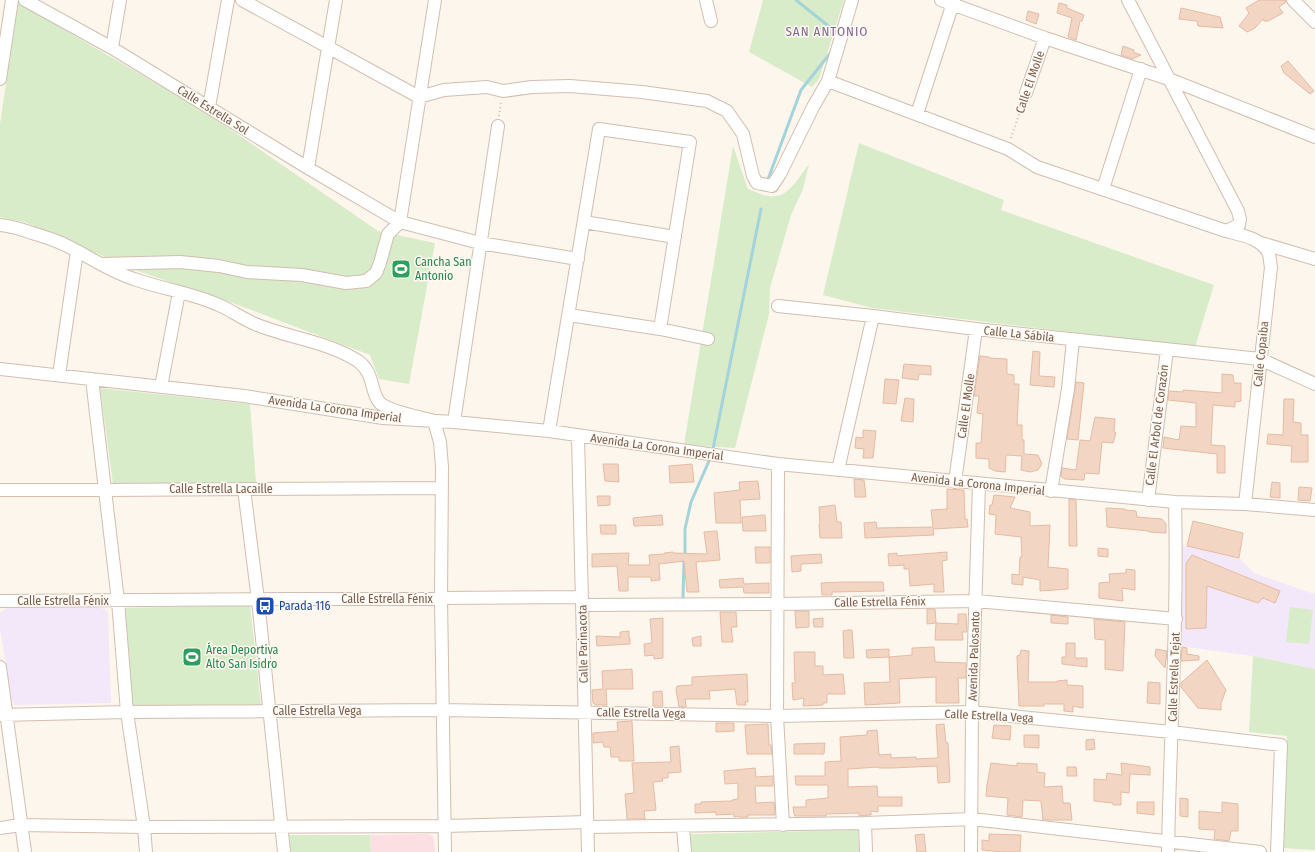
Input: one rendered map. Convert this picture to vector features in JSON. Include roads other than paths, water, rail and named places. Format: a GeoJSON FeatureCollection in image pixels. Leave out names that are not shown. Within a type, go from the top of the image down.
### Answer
{"type":"FeatureCollection","features":[{"type":"Feature","properties":{"kind":"street"},"geometry":{"type":"LineString","coordinates":[[0,79],[12,0]]}},
{"type":"Feature","properties":{"kind":"street","name":"Calle Estrella Sol"},"geometry":{"type":"LineString","coordinates":[[25,0],[112,48],[308,168],[400,222],[480,243],[578,259]]}},
{"type":"Feature","properties":{"kind":"street"},"geometry":{"type":"LineString","coordinates":[[112,48],[120,0]]}},
{"type":"Feature","properties":{"kind":"street"},"geometry":{"type":"LineString","coordinates":[[208,107],[228,0]]}},
{"type":"Feature","properties":{"kind":"street"},"geometry":{"type":"LineString","coordinates":[[242,0],[419,97],[444,90],[487,87],[503,91],[532,87],[590,86],[707,101],[727,111],[743,134],[753,176],[757,183],[772,186],[780,174],[813,107],[828,81],[852,0]]}},
{"type":"Feature","properties":{"kind":"street"},"geometry":{"type":"LineString","coordinates":[[308,168],[336,0]]}},
{"type":"Feature","properties":{"kind":"street"},"geometry":{"type":"LineString","coordinates":[[99,264],[180,262],[219,266],[247,272],[302,275],[346,283],[366,281],[376,273],[388,234],[400,222],[435,0]]}},
{"type":"Feature","properties":{"kind":"street"},"geometry":{"type":"LineString","coordinates":[[706,0],[711,21]]}},
{"type":"Feature","properties":{"kind":"street"},"geometry":{"type":"LineString","coordinates":[[1128,0],[1238,211],[1240,219],[1239,225],[1226,231]]}},
{"type":"Feature","properties":{"kind":"street"},"geometry":{"type":"LineString","coordinates":[[1294,0],[1315,22]]}},
{"type":"Feature","properties":{"kind":"street"},"geometry":{"type":"LineString","coordinates":[[917,114],[949,1],[1045,38],[1169,79],[1315,137]]}},
{"type":"Feature","properties":{"kind":"street","name":"Calle El Molle"},"geometry":{"type":"LineString","coordinates":[[1026,93],[1045,38]]}},
{"type":"Feature","properties":{"kind":"street"},"geometry":{"type":"LineString","coordinates":[[1103,189],[1141,69]]}},
{"type":"Feature","properties":{"kind":"street"},"geometry":{"type":"LineString","coordinates":[[828,81],[1008,149],[1037,166],[1226,231],[1249,237],[1261,243],[1315,259]]}},
{"type":"Feature","properties":{"kind":"street"},"geometry":{"type":"LineString","coordinates":[[454,422],[498,126]]}},
{"type":"Feature","properties":{"kind":"street"},"geometry":{"type":"LineString","coordinates":[[549,431],[600,129],[690,142],[660,329]]}},
{"type":"Feature","properties":{"kind":"street"},"geometry":{"type":"LineString","coordinates":[[584,222],[675,237]]}},
{"type":"Feature","properties":{"kind":"street"},"geometry":{"type":"LineString","coordinates":[[0,225],[11,226],[54,240],[99,264],[133,279],[221,306],[255,324],[314,342],[340,352],[358,362],[367,371],[379,402],[388,408],[434,421],[440,442],[442,467],[442,710],[446,852]]}},
{"type":"Feature","properties":{"kind":"street","name":"Calle Copaiba"},"geometry":{"type":"LineString","coordinates":[[1245,504],[1271,267],[1269,254],[1261,243]]}},
{"type":"Feature","properties":{"kind":"street"},"geometry":{"type":"LineString","coordinates":[[59,375],[77,251]]}},
{"type":"Feature","properties":{"kind":"street"},"geometry":{"type":"LineString","coordinates":[[161,387],[179,292]]}},
{"type":"Feature","properties":{"kind":"street","name":"Calle La Sábila"},"geometry":{"type":"LineString","coordinates":[[778,306],[1073,340],[1260,359],[1315,384]]}},
{"type":"Feature","properties":{"kind":"street"},"geometry":{"type":"LineString","coordinates":[[569,315],[660,329],[708,339]]}},
{"type":"Feature","properties":{"kind":"street"},"geometry":{"type":"LineString","coordinates":[[838,470],[873,316]]}},
{"type":"Feature","properties":{"kind":"street","name":"Calle El Molle"},"geometry":{"type":"LineString","coordinates":[[955,482],[976,329]]}},
{"type":"Feature","properties":{"kind":"street"},"geometry":{"type":"LineString","coordinates":[[1052,491],[1068,389],[1073,340]]}},
{"type":"Feature","properties":{"kind":"street","name":"Calle El Arbol de Corazón"},"geometry":{"type":"LineString","coordinates":[[1148,500],[1167,350]]}},
{"type":"Feature","properties":{"kind":"street","name":"Avenida La Corona Imperial"},"geometry":{"type":"LineString","coordinates":[[0,369],[244,396],[383,418],[454,422],[549,431],[778,464],[1148,500],[1245,504],[1315,510]]}},
{"type":"Feature","properties":{"kind":"street"},"geometry":{"type":"LineString","coordinates":[[92,379],[118,601],[127,712],[144,827],[146,852]]}},
{"type":"Feature","properties":{"kind":"street","name":"Calle Parinacota"},"geometry":{"type":"LineString","coordinates":[[578,436],[588,852]]}},
{"type":"Feature","properties":{"kind":"street"},"geometry":{"type":"LineString","coordinates":[[778,464],[777,716],[783,825]]}},
{"type":"Feature","properties":{"kind":"street","name":"Avenida Palosanto"},"geometry":{"type":"LineString","coordinates":[[971,852],[972,712],[979,484]]}},
{"type":"Feature","properties":{"kind":"street","name":"Calle Estrella Lacaille"},"geometry":{"type":"LineString","coordinates":[[0,490],[441,488]]}},
{"type":"Feature","properties":{"kind":"street"},"geometry":{"type":"LineString","coordinates":[[244,489],[258,600],[284,852]]}},
{"type":"Feature","properties":{"kind":"street","name":"Calle Estrella Tejat"},"geometry":{"type":"LineString","coordinates":[[1169,847],[1171,732],[1176,619],[1175,502]]}},
{"type":"Feature","properties":{"kind":"street","name":"Calle Estrella Fénix"},"geometry":{"type":"LineString","coordinates":[[0,601],[441,599],[778,604],[976,601],[1176,619]]}},
{"type":"Feature","properties":{"kind":"street"},"geometry":{"type":"LineString","coordinates":[[0,667],[3,714],[25,852]]}},
{"type":"Feature","properties":{"kind":"street","name":"Calle Estrella Vega"},"geometry":{"type":"LineString","coordinates":[[3,714],[442,710],[777,716],[972,712],[1171,732],[1281,745],[1277,852]]}},
{"type":"Feature","properties":{"kind":"street"},"geometry":{"type":"LineString","coordinates":[[0,828],[21,825],[144,827],[588,824],[683,827],[972,819],[1169,847],[1260,852]]}},
{"type":"Feature","properties":{"kind":"street"},"geometry":{"type":"LineString","coordinates":[[865,823],[866,852]]}},
{"type":"Feature","properties":{"kind":"street"},"geometry":{"type":"LineString","coordinates":[[683,827],[685,852]]}},
{"type":"Feature","properties":{"kind":"waterway"},"geometry":{"type":"LineString","coordinates":[[796,0],[836,32],[838,36]]}},
{"type":"Feature","properties":{"kind":"waterway"},"geometry":{"type":"LineString","coordinates":[[767,182],[801,90],[832,51]]}},
{"type":"Feature","properties":{"kind":"waterway"},"geometry":{"type":"LineString","coordinates":[[713,449],[761,209]]}},
{"type":"Feature","properties":{"kind":"waterway"},"geometry":{"type":"LineString","coordinates":[[685,556],[685,529],[691,502],[709,461]]}},
{"type":"Feature","properties":{"kind":"waterway"},"geometry":{"type":"LineString","coordinates":[[683,597],[684,561]]}},
{"type":"Feature","properties":{"kind":"place","name":"Cancha San Antonio"},"geometry":{"type":"Point","coordinates":[401,269]}},
{"type":"Feature","properties":{"kind":"place","name":"Parada 116"},"geometry":{"type":"Point","coordinates":[265,606]}},
{"type":"Feature","properties":{"kind":"place","name":"Área Deportiva Alto San Isidro"},"geometry":{"type":"Point","coordinates":[192,657]}},
{"type":"Feature","properties":{"kind":"district","name":"SAN ANTONIO"},"geometry":{"type":"Point","coordinates":[827,31]}}]}
